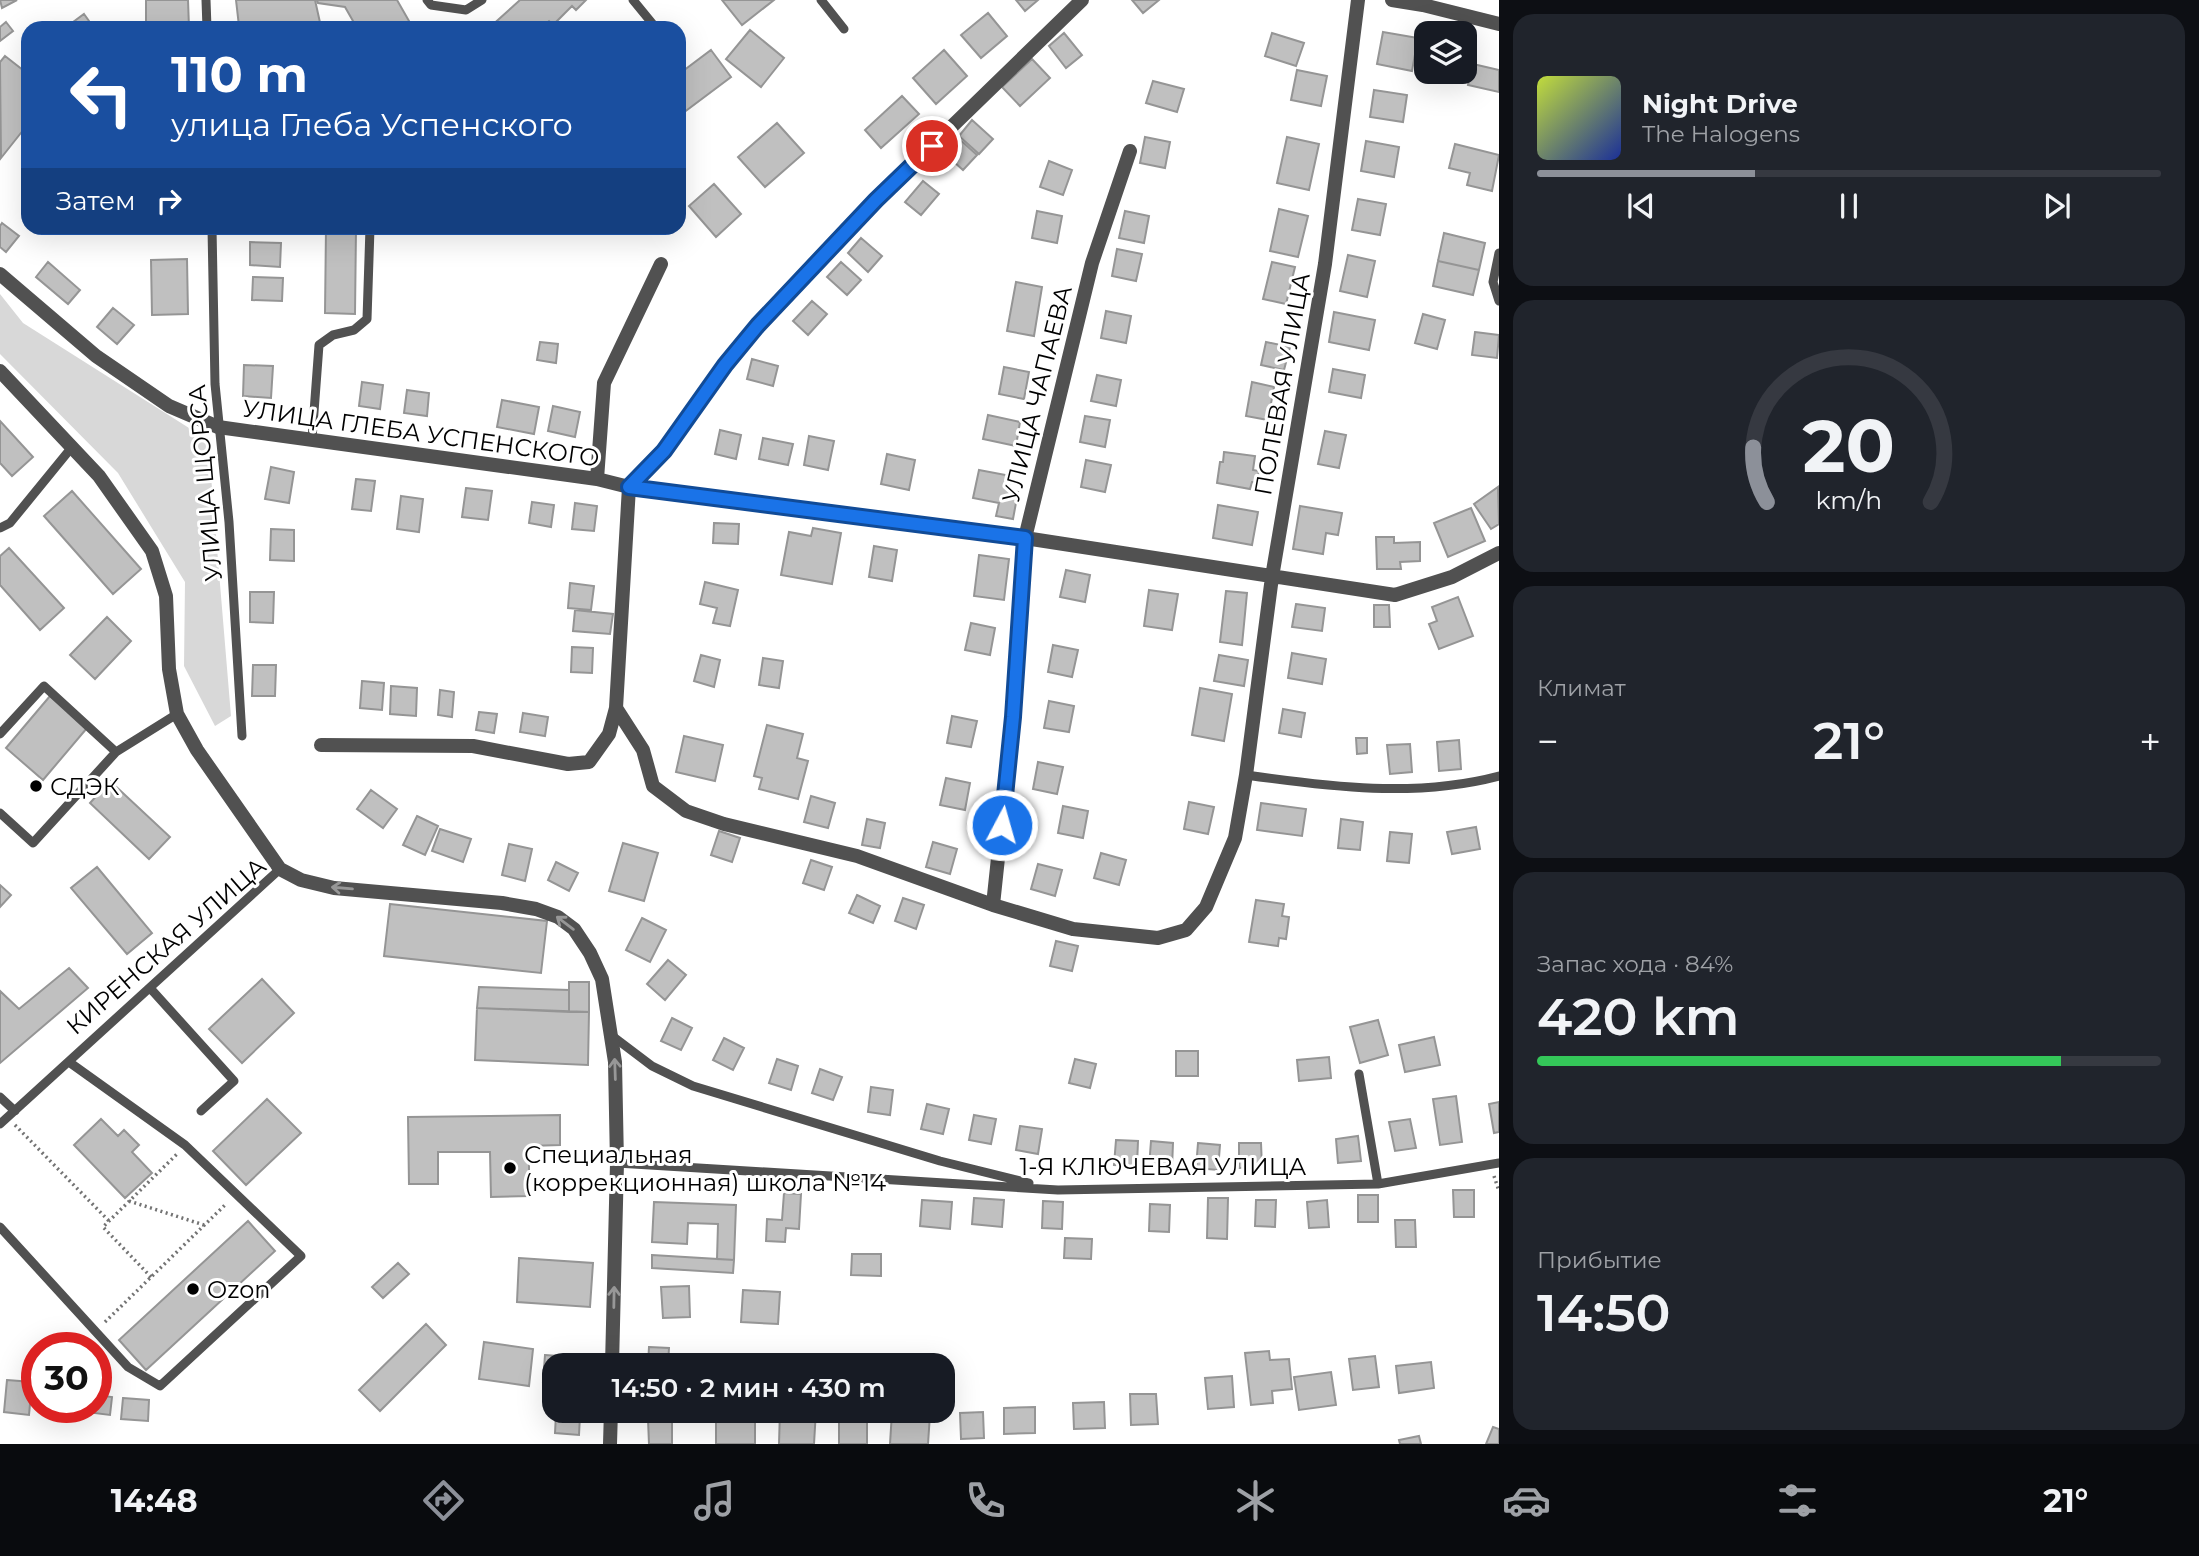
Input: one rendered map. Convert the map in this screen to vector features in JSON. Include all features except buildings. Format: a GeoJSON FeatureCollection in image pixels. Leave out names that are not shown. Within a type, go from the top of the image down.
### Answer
{"type":"FeatureCollection","features":[{"type":"Feature","properties":{"kind":"street"},"geometry":{"type":"LineString","coordinates":[[321,745],[473,746],[568,764],[589,762],[609,734],[616,708],[629,487],[664,451],[725,365],[766,316],[876,200],[1082,0]]}},
{"type":"Feature","properties":{"kind":"street","name":"ПОЛЕВАЯ УЛИЦА"},"geometry":{"type":"LineString","coordinates":[[616,708],[643,750],[653,786],[686,811],[724,824],[857,856],[993,905],[1073,929],[1158,938],[1186,930],[1206,907],[1235,838],[1272,576],[1325,264],[1358,0]]}},
{"type":"Feature","properties":{"kind":"street"},"geometry":{"type":"LineString","coordinates":[[1392,0],[1499,23]]}},
{"type":"Feature","properties":{"kind":"street","name":"УЛИЦА ЧАПАЕВА"},"geometry":{"type":"LineString","coordinates":[[993,905],[1013,717],[1025,538],[1092,263],[1129,150]]}},
{"type":"Feature","properties":{"kind":"street"},"geometry":{"type":"LineString","coordinates":[[597,479],[604,383],[661,264]]}},
{"type":"Feature","properties":{"kind":"street","name":"УЛИЦА ГЛЕБА УСПЕНСКОГО"},"geometry":{"type":"LineString","coordinates":[[0,274],[96,356],[169,407],[218,427],[597,479],[629,487],[1025,538],[1395,595],[1452,577],[1499,554]]}},
{"type":"Feature","properties":{"kind":"street"},"geometry":{"type":"LineString","coordinates":[[0,371],[99,476],[152,551],[166,596],[170,669],[177,714],[197,750],[280,869]]}},
{"type":"Feature","properties":{"kind":"street","name":"КИРЕНСКАЯ УЛИЦА"},"geometry":{"type":"LineString","coordinates":[[280,869],[301,880],[334,888],[502,903],[536,909],[558,917],[574,929],[590,953],[602,979],[615,1062],[617,1163],[612,1353]]}},
{"type":"Feature","properties":{"kind":"street"},"geometry":{"type":"LineString","coordinates":[[610,1444],[611,1423]]}},
{"type":"Feature","properties":{"kind":"lane"},"geometry":{"type":"LineString","coordinates":[[206,0],[207,21]]}},
{"type":"Feature","properties":{"kind":"lane"},"geometry":{"type":"LineString","coordinates":[[427,0],[431,5],[466,10],[482,0]]}},
{"type":"Feature","properties":{"kind":"lane"},"geometry":{"type":"LineString","coordinates":[[633,0],[650,21]]}},
{"type":"Feature","properties":{"kind":"lane"},"geometry":{"type":"LineString","coordinates":[[821,0],[844,30]]}},
{"type":"Feature","properties":{"kind":"lane","name":"УЛИЦА ЩОРСА"},"geometry":{"type":"LineString","coordinates":[[212,235],[218,427],[229,522],[242,736]]}},
{"type":"Feature","properties":{"kind":"lane"},"geometry":{"type":"LineString","coordinates":[[312,439],[319,345],[334,335],[354,330],[367,319],[370,235]]}},
{"type":"Feature","properties":{"kind":"lane"},"geometry":{"type":"LineString","coordinates":[[1499,253],[1493,282],[1499,301]]}},
{"type":"Feature","properties":{"kind":"lane"},"geometry":{"type":"LineString","coordinates":[[0,528],[10,523],[72,447]]}},
{"type":"Feature","properties":{"kind":"lane"},"geometry":{"type":"LineString","coordinates":[[0,734],[44,686],[116,752]]}},
{"type":"Feature","properties":{"kind":"lane"},"geometry":{"type":"LineString","coordinates":[[0,813],[33,843],[116,752],[177,714]]}},
{"type":"Feature","properties":{"kind":"lane"},"geometry":{"type":"LineString","coordinates":[[1246,775],[1318,785],[1399,790],[1479,781],[1499,776]]}},
{"type":"Feature","properties":{"kind":"lane","name":"КИРЕНСКАЯ УЛИЦА"},"geometry":{"type":"LineString","coordinates":[[8,1118],[280,869]]}},
{"type":"Feature","properties":{"kind":"lane"},"geometry":{"type":"LineString","coordinates":[[150,988],[234,1081],[201,1111]]}},
{"type":"Feature","properties":{"kind":"lane"},"geometry":{"type":"LineString","coordinates":[[611,1035],[652,1066],[693,1086],[940,1161],[1058,1190]]}},
{"type":"Feature","properties":{"kind":"lane"},"geometry":{"type":"LineString","coordinates":[[0,1227],[128,1367],[160,1386],[301,1256],[186,1145],[69,1062]]}},
{"type":"Feature","properties":{"kind":"lane"},"geometry":{"type":"LineString","coordinates":[[1359,1074],[1378,1184]]}},
{"type":"Feature","properties":{"kind":"lane"},"geometry":{"type":"LineString","coordinates":[[0,1097],[8,1118]]}},
{"type":"Feature","properties":{"kind":"lane","name":"1-Я КЛЮЧЕВАЯ УЛИЦА"},"geometry":{"type":"LineString","coordinates":[[617,1163],[1058,1190],[1378,1184],[1499,1163]]}},
{"type":"Feature","properties":{"kind":"path"},"geometry":{"type":"LineString","coordinates":[[8,1118],[109,1221]]}},
{"type":"Feature","properties":{"kind":"path"},"geometry":{"type":"LineString","coordinates":[[151,1277],[103,1227],[186,1145]]}},
{"type":"Feature","properties":{"kind":"path"},"geometry":{"type":"LineString","coordinates":[[95,1331],[237,1194]]}},
{"type":"Feature","properties":{"kind":"path"},"geometry":{"type":"LineString","coordinates":[[129,1201],[205,1225]]}},
{"type":"Feature","properties":{"kind":"shaded area"},"geometry":{"type":"Polygon","coordinates":[[[0,294],[23,323],[208,440],[231,716],[215,726],[184,666],[185,582],[118,473],[0,354],[0,294]]]}},
{"type":"Feature","properties":{"kind":"place","name":"СДЭК"},"geometry":{"type":"Point","coordinates":[36,786]}},
{"type":"Feature","properties":{"kind":"place","name":"Специальная (коррекционная) школа №14"},"geometry":{"type":"Point","coordinates":[510,1168]}},
{"type":"Feature","properties":{"kind":"place","name":"Ozon"},"geometry":{"type":"Point","coordinates":[193,1289]}},
{"type":"Feature","properties":{"kind":"route"},"geometry":{"type":"LineString","coordinates":[[932,146],[876,200],[758,325],[725,365],[664,451],[629,487],[1025,538],[1013,717],[1002,825]]}}]}
